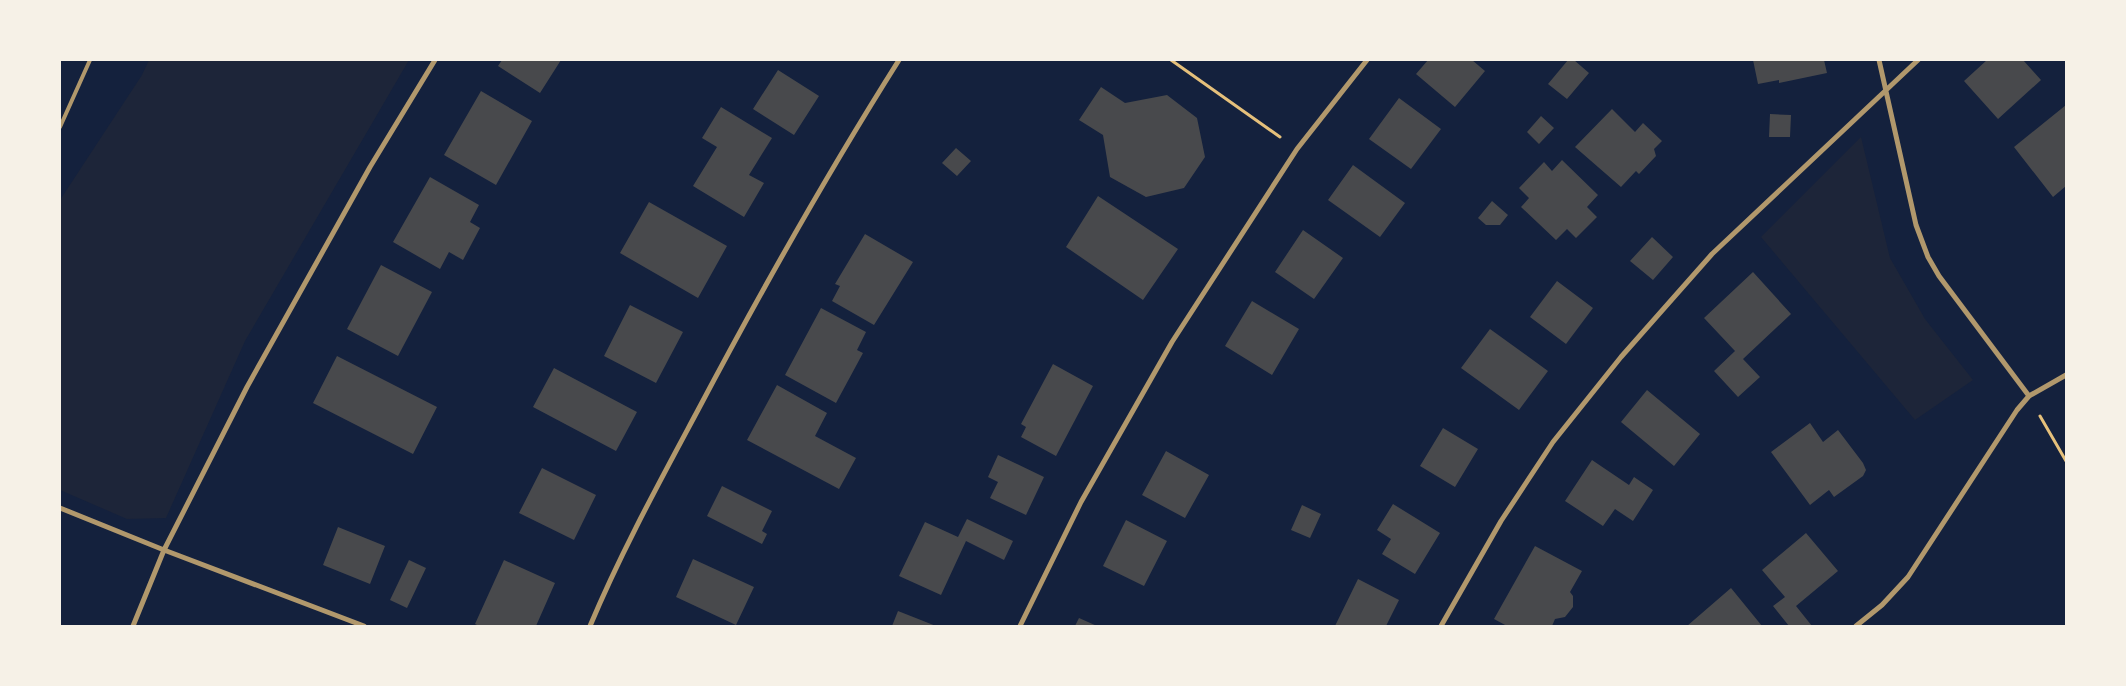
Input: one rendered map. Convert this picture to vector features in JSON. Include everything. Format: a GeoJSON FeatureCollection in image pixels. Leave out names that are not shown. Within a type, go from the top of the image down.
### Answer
{"type":"FeatureCollection","features":[{"type":"Feature","properties":{"kind":"street"},"geometry":{"type":"LineString","coordinates":[[132,626],[164,550],[247,387],[370,167],[435,60]]}},
{"type":"Feature","properties":{"kind":"street"},"geometry":{"type":"LineString","coordinates":[[590,626],[668,467],[756,300],[839,155],[899,60]]}},
{"type":"Feature","properties":{"kind":"street"},"geometry":{"type":"LineString","coordinates":[[1020,626],[1081,502],[1172,342],[1297,149],[1367,60]]}},
{"type":"Feature","properties":{"kind":"street"},"geometry":{"type":"LineString","coordinates":[[1879,60],[1884,91],[1916,226],[1928,257],[1939,276],[2029,396]]}},
{"type":"Feature","properties":{"kind":"street"},"geometry":{"type":"LineString","coordinates":[[1441,626],[1501,521],[1553,442],[1621,357],[1712,254],[1918,60]]}},
{"type":"Feature","properties":{"kind":"street"},"geometry":{"type":"LineString","coordinates":[[1856,626],[1882,605],[1908,576],[2004,428],[2029,396],[2066,375]]}},
{"type":"Feature","properties":{"kind":"street"},"geometry":{"type":"LineString","coordinates":[[60,508],[164,550],[364,626]]}},
{"type":"Feature","properties":{"kind":"lane"},"geometry":{"type":"LineString","coordinates":[[60,127],[90,60]]}},
{"type":"Feature","properties":{"kind":"path"},"geometry":{"type":"LineString","coordinates":[[1171,60],[1297,149]]}},
{"type":"Feature","properties":{"kind":"path"},"geometry":{"type":"LineString","coordinates":[[2029,396],[2066,461]]}},
{"type":"Feature","properties":{"kind":"shaded area"},"geometry":{"type":"Polygon","coordinates":[[[149,60],[409,60],[245,341],[166,518],[127,519],[60,490],[60,200],[142,75],[149,60]]]}},
{"type":"Feature","properties":{"kind":"shaded area"},"geometry":{"type":"Polygon","coordinates":[[[1861,137],[1890,258],[1925,319],[1973,380],[1915,420],[1761,237],[1861,137]]]}},
{"type":"Feature","properties":{"kind":"building"},"geometry":{"type":"Polygon","coordinates":[[[502,60],[561,60],[540,93],[498,66],[502,60]]]}},
{"type":"Feature","properties":{"kind":"building"},"geometry":{"type":"Polygon","coordinates":[[[1428,60],[1472,60],[1485,71],[1455,107],[1416,74],[1428,60]]]}},
{"type":"Feature","properties":{"kind":"building"},"geometry":{"type":"Polygon","coordinates":[[[1568,60],[1574,60],[1589,73],[1567,99],[1548,84],[1568,60]]]}},
{"type":"Feature","properties":{"kind":"building"},"geometry":{"type":"Polygon","coordinates":[[[1753,60],[1824,60],[1827,73],[1779,83],[1779,80],[1758,84],[1753,60]]]}},
{"type":"Feature","properties":{"kind":"building"},"geometry":{"type":"Polygon","coordinates":[[[1987,60],[2023,60],[2041,80],[1998,119],[1964,81],[1987,60]]]}},
{"type":"Feature","properties":{"kind":"building"},"geometry":{"type":"Polygon","coordinates":[[[778,70],[819,96],[794,135],[753,109],[778,70]]]}},
{"type":"Feature","properties":{"kind":"building"},"geometry":{"type":"Polygon","coordinates":[[[1101,87],[1125,103],[1167,95],[1197,118],[1205,157],[1184,188],[1146,197],[1110,177],[1103,135],[1079,120],[1101,87]]]}},
{"type":"Feature","properties":{"kind":"building"},"geometry":{"type":"Polygon","coordinates":[[[481,91],[532,121],[496,185],[444,155],[481,91]]]}},
{"type":"Feature","properties":{"kind":"building"},"geometry":{"type":"Polygon","coordinates":[[[1399,98],[1441,129],[1411,169],[1369,139],[1399,98]]]}},
{"type":"Feature","properties":{"kind":"building"},"geometry":{"type":"Polygon","coordinates":[[[2066,105],[2066,186],[2053,197],[2014,147],[2066,105]]]}},
{"type":"Feature","properties":{"kind":"building"},"geometry":{"type":"Polygon","coordinates":[[[721,107],[772,138],[749,175],[764,183],[744,217],[693,186],[717,147],[702,138],[721,107]]]}},
{"type":"Feature","properties":{"kind":"building"},"geometry":{"type":"Polygon","coordinates":[[[1612,109],[1635,132],[1643,123],[1662,141],[1654,149],[1656,156],[1639,174],[1636,171],[1621,187],[1575,147],[1612,109]]]}},
{"type":"Feature","properties":{"kind":"building"},"geometry":{"type":"Polygon","coordinates":[[[1770,114],[1791,115],[1790,137],[1769,137],[1770,114]]]}},
{"type":"Feature","properties":{"kind":"building"},"geometry":{"type":"Polygon","coordinates":[[[1541,116],[1554,128],[1539,144],[1527,132],[1541,116]]]}},
{"type":"Feature","properties":{"kind":"building"},"geometry":{"type":"Polygon","coordinates":[[[956,148],[971,161],[957,176],[942,163],[956,148]]]}},
{"type":"Feature","properties":{"kind":"building"},"geometry":{"type":"Polygon","coordinates":[[[1562,160],[1598,195],[1587,207],[1597,217],[1576,238],[1567,229],[1556,240],[1521,207],[1529,198],[1519,188],[1544,162],[1552,171],[1562,160]]]}},
{"type":"Feature","properties":{"kind":"building"},"geometry":{"type":"Polygon","coordinates":[[[1353,165],[1405,203],[1380,237],[1328,200],[1353,165]]]}},
{"type":"Feature","properties":{"kind":"building"},"geometry":{"type":"Polygon","coordinates":[[[430,177],[479,205],[470,222],[480,228],[463,260],[449,252],[440,269],[393,242],[430,177]]]}},
{"type":"Feature","properties":{"kind":"building"},"geometry":{"type":"Polygon","coordinates":[[[1098,196],[1178,249],[1143,300],[1066,247],[1098,196]]]}},
{"type":"Feature","properties":{"kind":"building"},"geometry":{"type":"Polygon","coordinates":[[[1492,201],[1508,215],[1500,225],[1486,225],[1478,218],[1492,201]]]}},
{"type":"Feature","properties":{"kind":"building"},"geometry":{"type":"Polygon","coordinates":[[[649,202],[727,246],[698,298],[620,253],[649,202]]]}},
{"type":"Feature","properties":{"kind":"building"},"geometry":{"type":"Polygon","coordinates":[[[1303,230],[1343,258],[1314,299],[1275,272],[1303,230]]]}},
{"type":"Feature","properties":{"kind":"building"},"geometry":{"type":"Polygon","coordinates":[[[865,234],[913,262],[874,325],[832,301],[840,286],[835,284],[865,234]]]}},
{"type":"Feature","properties":{"kind":"building"},"geometry":{"type":"Polygon","coordinates":[[[1652,237],[1673,257],[1653,280],[1630,261],[1652,237]]]}},
{"type":"Feature","properties":{"kind":"building"},"geometry":{"type":"Polygon","coordinates":[[[381,265],[432,292],[398,356],[347,329],[381,265]]]}},
{"type":"Feature","properties":{"kind":"building"},"geometry":{"type":"Polygon","coordinates":[[[1753,272],[1791,314],[1743,359],[1760,377],[1738,397],[1714,371],[1735,351],[1704,318],[1753,272]]]}},
{"type":"Feature","properties":{"kind":"building"},"geometry":{"type":"Polygon","coordinates":[[[1557,281],[1593,308],[1566,344],[1530,317],[1557,281]]]}},
{"type":"Feature","properties":{"kind":"building"},"geometry":{"type":"Polygon","coordinates":[[[1252,301],[1299,329],[1272,375],[1225,346],[1252,301]]]}},
{"type":"Feature","properties":{"kind":"building"},"geometry":{"type":"Polygon","coordinates":[[[630,305],[683,332],[656,383],[604,356],[630,305]]]}},
{"type":"Feature","properties":{"kind":"building"},"geometry":{"type":"Polygon","coordinates":[[[821,308],[866,332],[857,350],[863,353],[836,403],[785,375],[821,308]]]}},
{"type":"Feature","properties":{"kind":"building"},"geometry":{"type":"Polygon","coordinates":[[[1490,329],[1548,371],[1519,410],[1461,368],[1490,329]]]}},
{"type":"Feature","properties":{"kind":"building"},"geometry":{"type":"Polygon","coordinates":[[[337,356],[437,407],[413,454],[313,403],[337,356]]]}},
{"type":"Feature","properties":{"kind":"building"},"geometry":{"type":"Polygon","coordinates":[[[1053,364],[1093,386],[1056,456],[1021,437],[1026,427],[1021,424],[1053,364]]]}},
{"type":"Feature","properties":{"kind":"building"},"geometry":{"type":"Polygon","coordinates":[[[554,368],[637,412],[616,451],[533,407],[554,368]]]}},
{"type":"Feature","properties":{"kind":"building"},"geometry":{"type":"Polygon","coordinates":[[[777,385],[827,413],[815,436],[856,458],[839,489],[747,440],[777,385]]]}},
{"type":"Feature","properties":{"kind":"building"},"geometry":{"type":"Polygon","coordinates":[[[1647,390],[1700,434],[1674,466],[1621,422],[1647,390]]]}},
{"type":"Feature","properties":{"kind":"building"},"geometry":{"type":"Polygon","coordinates":[[[1810,423],[1823,442],[1838,430],[1863,463],[1866,470],[1863,476],[1834,497],[1829,490],[1810,505],[1771,452],[1810,423]]]}},
{"type":"Feature","properties":{"kind":"building"},"geometry":{"type":"Polygon","coordinates":[[[1443,428],[1478,449],[1455,487],[1420,466],[1443,428]]]}},
{"type":"Feature","properties":{"kind":"building"},"geometry":{"type":"Polygon","coordinates":[[[1166,451],[1209,475],[1185,518],[1142,495],[1166,451]]]}},
{"type":"Feature","properties":{"kind":"building"},"geometry":{"type":"Polygon","coordinates":[[[998,455],[1044,477],[1026,515],[990,498],[998,482],[988,477],[998,455]]]}},
{"type":"Feature","properties":{"kind":"building"},"geometry":{"type":"Polygon","coordinates":[[[1592,460],[1629,485],[1634,477],[1653,490],[1633,521],[1615,509],[1603,526],[1565,501],[1592,460]]]}},
{"type":"Feature","properties":{"kind":"building"},"geometry":{"type":"Polygon","coordinates":[[[542,468],[596,495],[574,540],[519,513],[542,468]]]}},
{"type":"Feature","properties":{"kind":"building"},"geometry":{"type":"Polygon","coordinates":[[[722,486],[772,511],[762,531],[767,534],[762,544],[707,516],[722,486]]]}},
{"type":"Feature","properties":{"kind":"building"},"geometry":{"type":"Polygon","coordinates":[[[1393,504],[1440,533],[1415,574],[1382,554],[1391,539],[1377,530],[1393,504]]]}},
{"type":"Feature","properties":{"kind":"building"},"geometry":{"type":"Polygon","coordinates":[[[1302,505],[1321,514],[1310,538],[1291,530],[1302,505]]]}},
{"type":"Feature","properties":{"kind":"building"},"geometry":{"type":"Polygon","coordinates":[[[967,519],[1013,541],[1004,560],[966,541],[941,595],[899,576],[925,522],[958,537],[967,519]]]}},
{"type":"Feature","properties":{"kind":"building"},"geometry":{"type":"Polygon","coordinates":[[[1126,520],[1167,541],[1144,586],[1103,566],[1126,520]]]}},
{"type":"Feature","properties":{"kind":"building"},"geometry":{"type":"Polygon","coordinates":[[[338,527],[385,546],[370,584],[323,565],[338,527]]]}},
{"type":"Feature","properties":{"kind":"building"},"geometry":{"type":"Polygon","coordinates":[[[1806,533],[1838,571],[1796,606],[1812,626],[1789,626],[1773,606],[1785,597],[1762,570],[1806,533]]]}},
{"type":"Feature","properties":{"kind":"building"},"geometry":{"type":"Polygon","coordinates":[[[1535,546],[1582,571],[1570,592],[1573,596],[1573,607],[1565,617],[1555,619],[1552,626],[1507,626],[1494,619],[1535,546]]]}},
{"type":"Feature","properties":{"kind":"building"},"geometry":{"type":"Polygon","coordinates":[[[693,559],[754,587],[736,625],[676,597],[693,559]]]}},
{"type":"Feature","properties":{"kind":"building"},"geometry":{"type":"Polygon","coordinates":[[[409,560],[426,568],[407,608],[390,600],[409,560]]]}},
{"type":"Feature","properties":{"kind":"building"},"geometry":{"type":"Polygon","coordinates":[[[504,560],[555,583],[536,626],[479,626],[475,624],[504,560]]]}},
{"type":"Feature","properties":{"kind":"building"},"geometry":{"type":"Polygon","coordinates":[[[1358,579],[1399,600],[1386,626],[1335,626],[1358,579]]]}},
{"type":"Feature","properties":{"kind":"building"},"geometry":{"type":"Polygon","coordinates":[[[1731,588],[1762,626],[1687,626],[1731,588]]]}},
{"type":"Feature","properties":{"kind":"building"},"geometry":{"type":"Polygon","coordinates":[[[898,611],[936,626],[892,626],[898,611]]]}},
{"type":"Feature","properties":{"kind":"building"},"geometry":{"type":"Polygon","coordinates":[[[1079,618],[1097,626],[1075,626],[1079,618]]]}}]}
